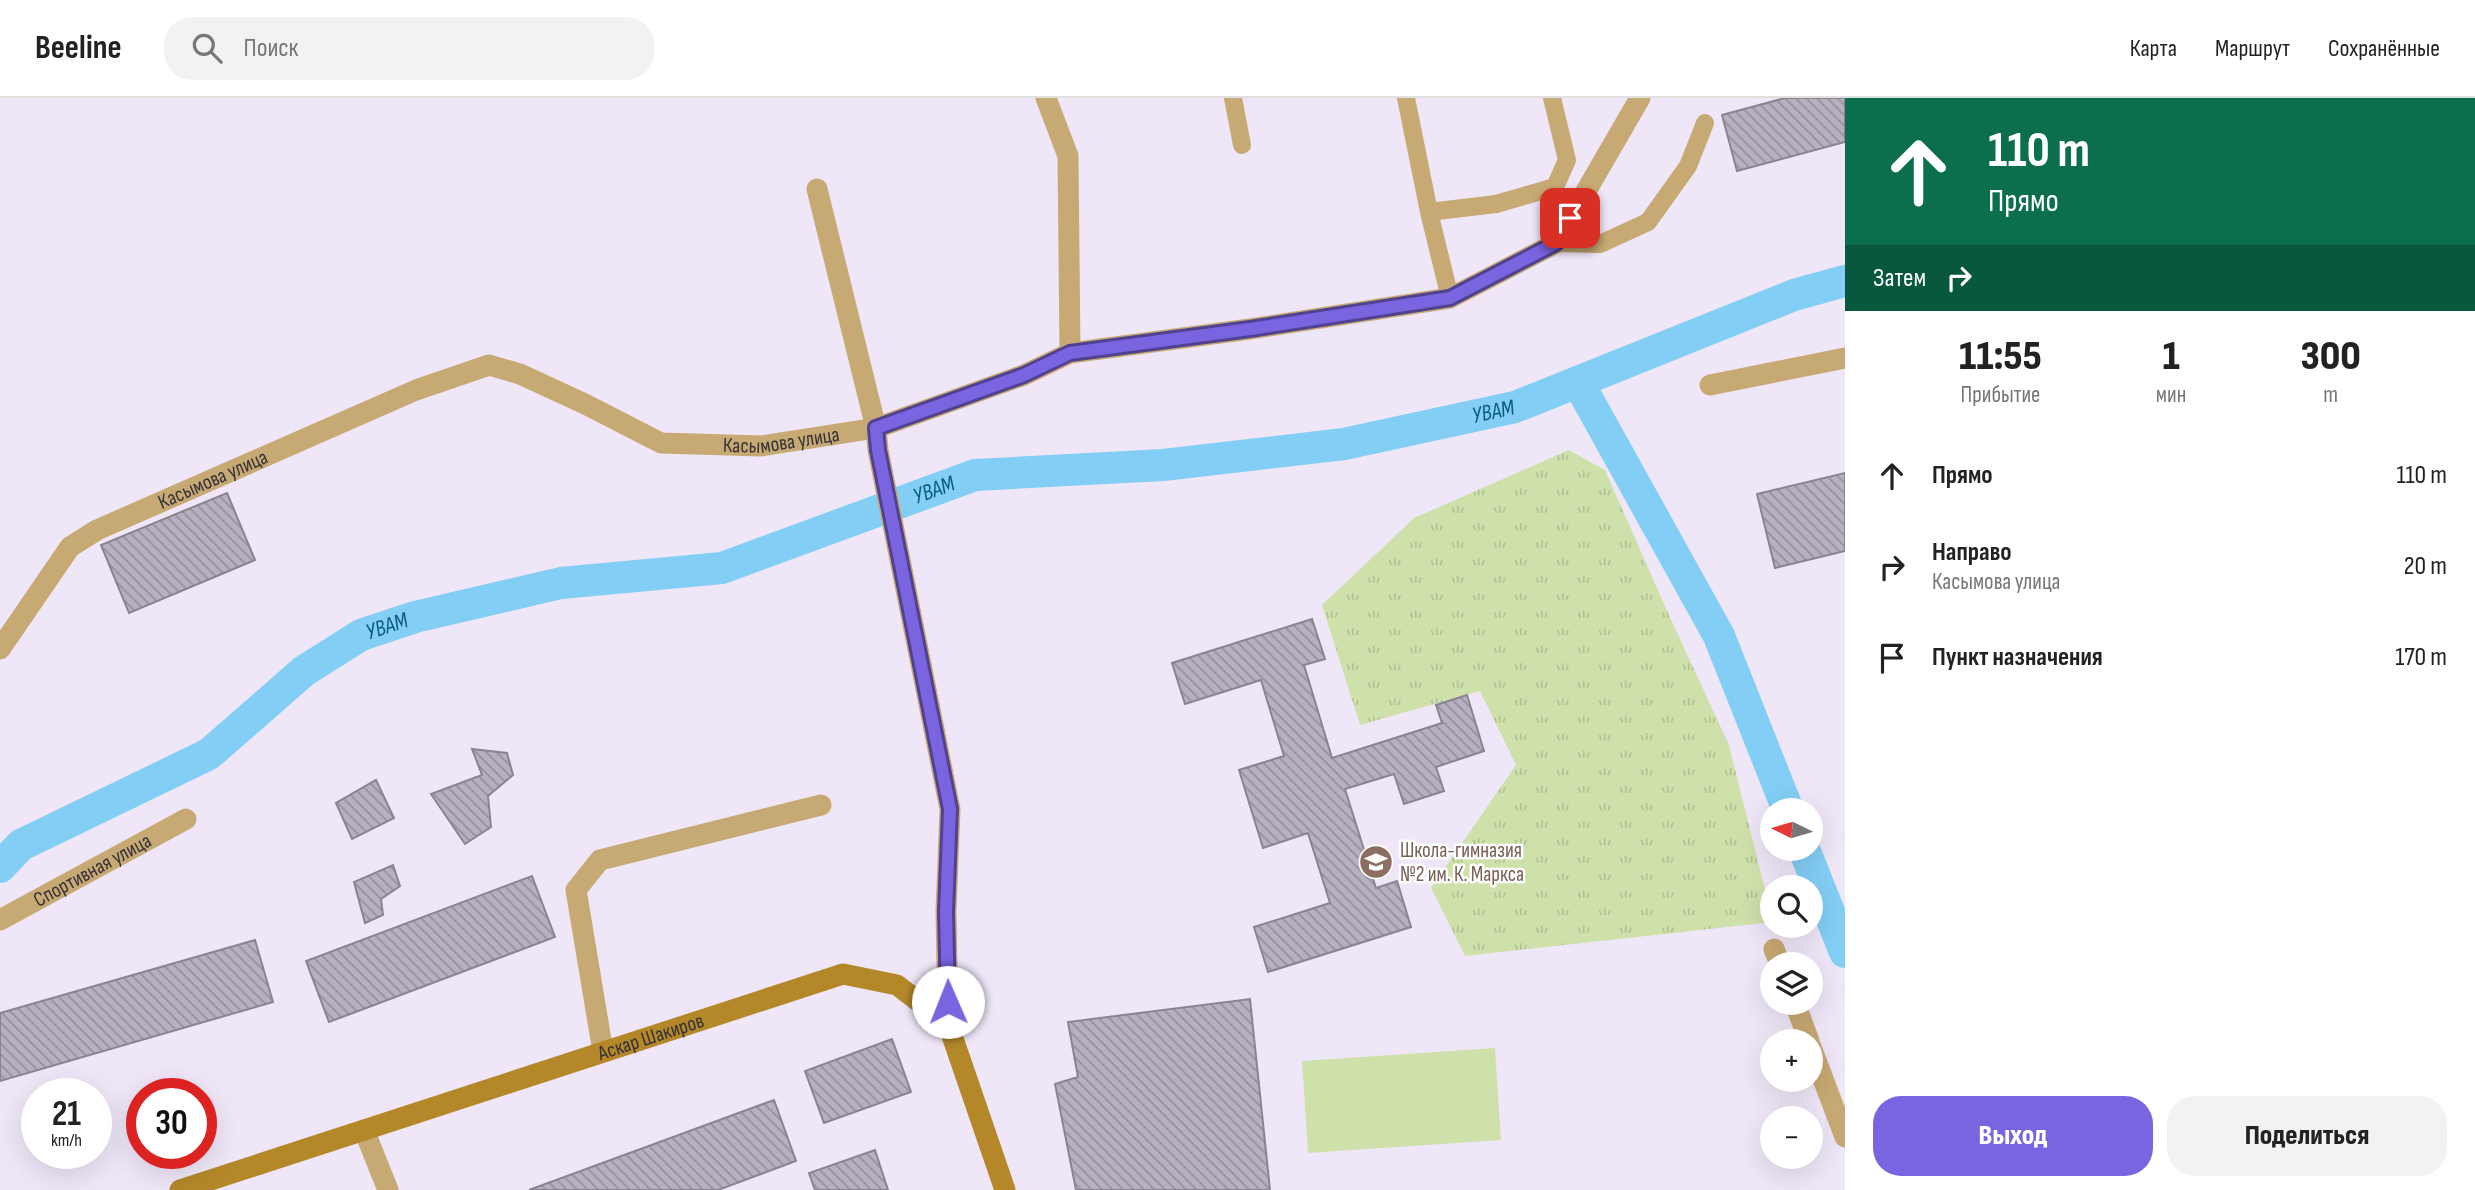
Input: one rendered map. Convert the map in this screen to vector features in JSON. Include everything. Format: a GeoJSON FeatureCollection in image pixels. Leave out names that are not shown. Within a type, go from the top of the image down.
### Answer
{"type":"FeatureCollection","features":[{"type":"Feature","properties":{"kind":"main road","name":"Аскар Шакиров"},"geometry":{"type":"LineString","coordinates":[[180,1190],[843,974],[897,985],[948,1024]]}},
{"type":"Feature","properties":{"kind":"main road"},"geometry":{"type":"LineString","coordinates":[[948,1024],[1005,1190]]}},
{"type":"Feature","properties":{"kind":"street"},"geometry":{"type":"LineString","coordinates":[[1046,98],[1068,156],[1070,353]]}},
{"type":"Feature","properties":{"kind":"street"},"geometry":{"type":"LineString","coordinates":[[1556,243],[1640,98]]}},
{"type":"Feature","properties":{"kind":"street"},"geometry":{"type":"LineString","coordinates":[[817,189],[876,428],[878,450],[950,809],[946,912],[948,1024]]}},
{"type":"Feature","properties":{"kind":"street","name":"Касымова улица"},"geometry":{"type":"LineString","coordinates":[[0,649],[70,547],[97,530],[416,390],[489,365],[520,374],[661,443],[761,446],[876,428],[1024,375],[1070,353],[1450,298],[1556,243]]}},
{"type":"Feature","properties":{"kind":"street"},"geometry":{"type":"LineString","coordinates":[[1710,385],[1845,359]]}},
{"type":"Feature","properties":{"kind":"street"},"geometry":{"type":"LineString","coordinates":[[603,1052],[576,890],[600,860],[821,805]]}},
{"type":"Feature","properties":{"kind":"street","name":"Спортивная улица"},"geometry":{"type":"LineString","coordinates":[[0,920],[186,819]]}},
{"type":"Feature","properties":{"kind":"street"},"geometry":{"type":"LineString","coordinates":[[1823,1079],[1845,1137]]}},
{"type":"Feature","properties":{"kind":"street"},"geometry":{"type":"LineString","coordinates":[[364,1130],[388,1190]]}},
{"type":"Feature","properties":{"kind":"lane"},"geometry":{"type":"LineString","coordinates":[[1233,98],[1242,145]]}},
{"type":"Feature","properties":{"kind":"lane"},"geometry":{"type":"LineString","coordinates":[[1406,98],[1450,298]]}},
{"type":"Feature","properties":{"kind":"lane"},"geometry":{"type":"LineString","coordinates":[[1429,212],[1496,204],[1555,187],[1567,160],[1552,98]]}},
{"type":"Feature","properties":{"kind":"lane"},"geometry":{"type":"LineString","coordinates":[[1556,243],[1600,244],[1648,222],[1688,166],[1705,123]]}},
{"type":"Feature","properties":{"kind":"green space"},"geometry":{"type":"Polygon","coordinates":[[[1569,450],[1605,470],[1729,745],[1761,875],[1760,923],[1465,956],[1431,888],[1516,765],[1480,691],[1360,725],[1322,605],[1414,518],[1569,450]]]}},
{"type":"Feature","properties":{"kind":"green space"},"geometry":{"type":"Polygon","coordinates":[[[1495,1048],[1501,1140],[1308,1153],[1302,1061],[1495,1048]]]}},
{"type":"Feature","properties":{"kind":"building"},"geometry":{"type":"Polygon","coordinates":[[[1785,98],[1845,98],[1845,142],[1737,171],[1722,115],[1785,98]]]}},
{"type":"Feature","properties":{"kind":"building"},"geometry":{"type":"Polygon","coordinates":[[[1845,473],[1845,551],[1775,568],[1757,494],[1845,473]]]}},
{"type":"Feature","properties":{"kind":"building"},"geometry":{"type":"Polygon","coordinates":[[[227,493],[255,560],[129,613],[101,545],[227,493]]]}},
{"type":"Feature","properties":{"kind":"building","name":"Школа-гимназия №2 им. К. Маркса"},"geometry":{"type":"Polygon","coordinates":[[[1312,619],[1325,659],[1304,665],[1332,758],[1442,723],[1436,705],[1467,695],[1484,751],[1436,767],[1444,791],[1404,804],[1394,774],[1345,789],[1376,888],[1397,881],[1411,927],[1268,972],[1254,927],[1330,903],[1308,833],[1263,848],[1239,770],[1284,756],[1261,680],[1185,704],[1172,663],[1312,619]]]}},
{"type":"Feature","properties":{"kind":"building"},"geometry":{"type":"Polygon","coordinates":[[[472,749],[507,753],[513,775],[488,796],[491,827],[465,844],[431,794],[482,775],[472,749]]]}},
{"type":"Feature","properties":{"kind":"building"},"geometry":{"type":"Polygon","coordinates":[[[376,780],[394,818],[352,839],[336,803],[376,780]]]}},
{"type":"Feature","properties":{"kind":"building"},"geometry":{"type":"Polygon","coordinates":[[[393,865],[400,886],[381,899],[383,915],[365,923],[354,882],[393,865]]]}},
{"type":"Feature","properties":{"kind":"building"},"geometry":{"type":"Polygon","coordinates":[[[532,876],[555,937],[329,1022],[306,961],[532,876]]]}},
{"type":"Feature","properties":{"kind":"building"},"geometry":{"type":"Polygon","coordinates":[[[255,940],[273,1002],[0,1081],[0,1013],[255,940]]]}},
{"type":"Feature","properties":{"kind":"building"},"geometry":{"type":"Polygon","coordinates":[[[1250,999],[1270,1190],[1076,1190],[1055,1084],[1078,1077],[1068,1022],[1250,999]]]}},
{"type":"Feature","properties":{"kind":"building"},"geometry":{"type":"Polygon","coordinates":[[[892,1039],[911,1092],[824,1123],[805,1071],[892,1039]]]}},
{"type":"Feature","properties":{"kind":"building"},"geometry":{"type":"Polygon","coordinates":[[[774,1100],[796,1161],[718,1190],[529,1190],[774,1100]]]}},
{"type":"Feature","properties":{"kind":"building"},"geometry":{"type":"Polygon","coordinates":[[[875,1150],[888,1190],[815,1190],[809,1173],[875,1150]]]}},
{"type":"Feature","properties":{"kind":"waterway","name":"УВАМ"},"geometry":{"type":"LineString","coordinates":[[0,867],[21,845],[209,754],[304,671],[361,635],[415,617],[561,583],[722,568],[975,475],[1163,465],[1344,444],[1515,407],[1794,295],[1845,281]]}},
{"type":"Feature","properties":{"kind":"waterway"},"geometry":{"type":"LineString","coordinates":[[1578,382],[1719,636],[1783,798]]}},
{"type":"Feature","properties":{"kind":"waterway"},"geometry":{"type":"LineString","coordinates":[[1809,861],[1845,952]]}},
{"type":"Feature","properties":{"kind":"place","name":"Школа-гимназия №2 им. К. Маркса"},"geometry":{"type":"Point","coordinates":[1376,862]}},
{"type":"Feature","properties":{"kind":"route"},"geometry":{"type":"LineString","coordinates":[[948,1002],[946,912],[950,809],[878,450],[876,428],[1024,375],[1070,353],[1450,298],[1556,243],[1570,218]]}}]}
